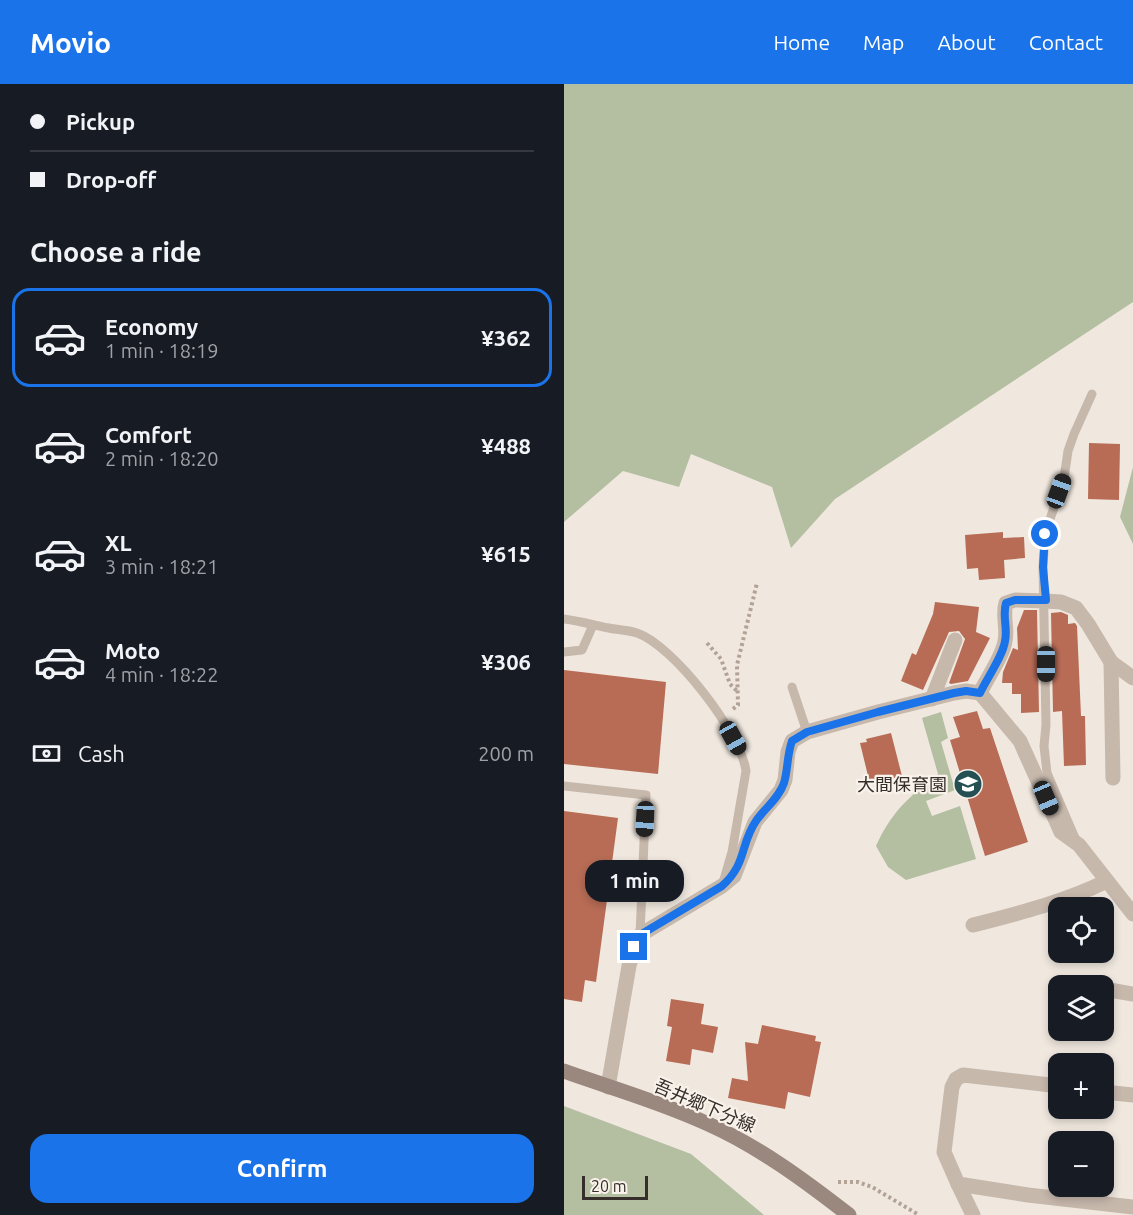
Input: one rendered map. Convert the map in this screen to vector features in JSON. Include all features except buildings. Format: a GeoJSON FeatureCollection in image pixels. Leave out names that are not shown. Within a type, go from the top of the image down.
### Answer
{"type":"FeatureCollection","features":[{"type":"Feature","properties":{"kind":"main road","name":"吾井郷下分線"},"geometry":{"type":"LineString","coordinates":[[564,1071],[705,1122],[747,1143],[849,1215]]}},
{"type":"Feature","properties":{"kind":"street"},"geometry":{"type":"LineString","coordinates":[[980,693],[1005,642],[1006,624],[1003,612],[1006,603],[1015,600],[1046,600],[1061,602],[1076,608],[1111,662],[1133,678]]}},
{"type":"Feature","properties":{"kind":"street"},"geometry":{"type":"LineString","coordinates":[[932,699],[955,640]]}},
{"type":"Feature","properties":{"kind":"street"},"geometry":{"type":"LineString","coordinates":[[1111,662],[1113,778]]}},
{"type":"Feature","properties":{"kind":"street"},"geometry":{"type":"LineString","coordinates":[[608,1087],[629,966],[640,935],[722,886],[734,876],[755,822],[781,790],[792,741],[807,732],[966,691],[980,693],[1020,741],[1061,832],[1079,845],[1133,914]]}},
{"type":"Feature","properties":{"kind":"street"},"geometry":{"type":"LineString","coordinates":[[973,925],[1057,903],[1107,881]]}},
{"type":"Feature","properties":{"kind":"street"},"geometry":{"type":"LineString","coordinates":[[1114,991],[1133,994]]}},
{"type":"Feature","properties":{"kind":"street"},"geometry":{"type":"LineString","coordinates":[[973,1215],[944,1152],[952,1088],[956,1079],[963,1075],[1048,1085]]}},
{"type":"Feature","properties":{"kind":"street"},"geometry":{"type":"LineString","coordinates":[[1114,1093],[1133,1095]]}},
{"type":"Feature","properties":{"kind":"street"},"geometry":{"type":"LineString","coordinates":[[958,1184],[1133,1207]]}},
{"type":"Feature","properties":{"kind":"lane"},"geometry":{"type":"LineString","coordinates":[[1079,845],[1047,773],[1044,746],[1046,600],[1043,567],[1045,534],[1064,478],[1068,451],[1092,394]]}},
{"type":"Feature","properties":{"kind":"lane"},"geometry":{"type":"LineString","coordinates":[[564,619],[637,633],[660,645],[722,718],[745,758],[746,771],[732,852],[722,886]]}},
{"type":"Feature","properties":{"kind":"lane"},"geometry":{"type":"LineString","coordinates":[[564,652],[582,650],[593,625]]}},
{"type":"Feature","properties":{"kind":"lane"},"geometry":{"type":"LineString","coordinates":[[792,687],[807,732]]}},
{"type":"Feature","properties":{"kind":"lane"},"geometry":{"type":"LineString","coordinates":[[564,786],[646,795],[640,935]]}},
{"type":"Feature","properties":{"kind":"path"},"geometry":{"type":"LineString","coordinates":[[722,718],[738,705],[737,665],[757,583]]}},
{"type":"Feature","properties":{"kind":"path"},"geometry":{"type":"LineString","coordinates":[[707,643],[721,659],[730,684],[737,692]]}},
{"type":"Feature","properties":{"kind":"path"},"geometry":{"type":"LineString","coordinates":[[838,1182],[858,1182],[919,1215]]}},
{"type":"Feature","properties":{"kind":"green space"},"geometry":{"type":"Polygon","coordinates":[[[564,84],[1133,84],[1133,302],[835,499],[791,548],[772,487],[691,454],[679,487],[623,471],[564,522],[564,84]]]}},
{"type":"Feature","properties":{"kind":"green space"},"geometry":{"type":"Polygon","coordinates":[[[1133,467],[1133,544],[1120,517],[1133,467]]]}},
{"type":"Feature","properties":{"kind":"green space"},"geometry":{"type":"Polygon","coordinates":[[[941,712],[948,738],[941,742],[955,790],[926,801],[932,816],[960,806],[976,859],[906,880],[888,867],[876,846],[895,814],[918,790],[938,774],[922,718],[941,712]]]}},
{"type":"Feature","properties":{"kind":"green space"},"geometry":{"type":"Polygon","coordinates":[[[564,1106],[691,1154],[764,1215],[564,1215],[564,1106]]]}},
{"type":"Feature","properties":{"kind":"place","name":"大間保育園"},"geometry":{"type":"Point","coordinates":[968,784]}},
{"type":"Feature","properties":{"kind":"route"},"geometry":{"type":"LineString","coordinates":[[634,947],[640,935],[722,886],[734,876],[755,822],[781,790],[792,741],[807,732],[878,712],[954,693],[966,691],[980,693],[1005,642],[1006,624],[1003,612],[1006,603],[1015,600],[1046,600],[1043,567],[1045,534]]}}]}
